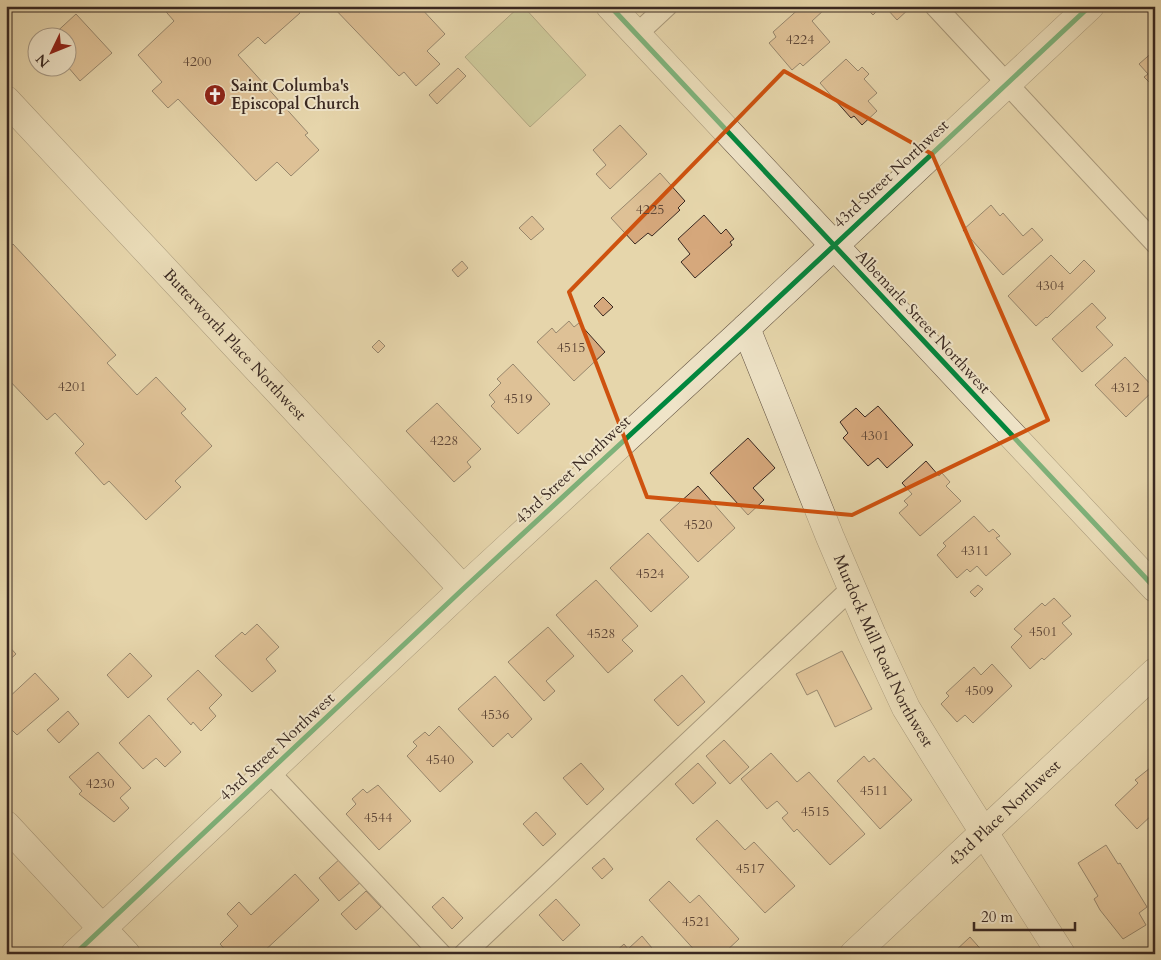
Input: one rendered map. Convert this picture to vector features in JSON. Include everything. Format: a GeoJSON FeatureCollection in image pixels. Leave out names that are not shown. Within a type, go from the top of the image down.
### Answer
{"type":"FeatureCollection","features":[{"type":"Feature","properties":{"kind":"street","name":"Albemarle Street Northwest"},"geometry":{"type":"LineString","coordinates":[[610,6],[1155,588]]}},
{"type":"Feature","properties":{"kind":"street","name":"43rd Street Northwest"},"geometry":{"type":"LineString","coordinates":[[75,954],[463,588],[746,328],[1090,6]]}},
{"type":"Feature","properties":{"kind":"street","name":"Butterworth Place Northwest"},"geometry":{"type":"LineString","coordinates":[[6,100],[463,588]]}},
{"type":"Feature","properties":{"kind":"street","name":"Murdock Mill Road Northwest"},"geometry":{"type":"LineString","coordinates":[[746,328],[852,588],[906,708],[1061,954]]}},
{"type":"Feature","properties":{"kind":"street","name":"43rd Place Northwest"},"geometry":{"type":"LineString","coordinates":[[854,954],[1155,672]]}},
{"type":"Feature","properties":{"kind":"street"},"geometry":{"type":"LineString","coordinates":[[6,825],[126,954]]}},
{"type":"Feature","properties":{"kind":"lane"},"geometry":{"type":"LineString","coordinates":[[637,34],[667,6]]}},
{"type":"Feature","properties":{"kind":"lane"},"geometry":{"type":"LineString","coordinates":[[935,6],[1155,243]]}},
{"type":"Feature","properties":{"kind":"lane"},"geometry":{"type":"LineString","coordinates":[[464,954],[852,588]]}},
{"type":"Feature","properties":{"kind":"lane"},"geometry":{"type":"LineString","coordinates":[[269,772],[442,954]]}},
{"type":"Feature","properties":{"kind":"highlighted area"},"geometry":{"type":"Polygon","coordinates":[[[784,71],[932,154],[1048,420],[852,515],[647,497],[569,292],[784,71]]]}},
{"type":"Feature","properties":{"kind":"green space"},"geometry":{"type":"Polygon","coordinates":[[[520,6],[523,6],[586,75],[530,127],[465,57],[520,6]]]}},
{"type":"Feature","properties":{"kind":"building","name":"Saint Columba's Episcopal Church"},"geometry":{"type":"Polygon","coordinates":[[[161,6],[295,6],[300,13],[265,44],[258,37],[238,55],[308,133],[305,135],[319,150],[291,176],[277,162],[256,181],[178,99],[168,108],[152,91],[162,82],[138,55],[174,21],[161,6]]]}},
{"type":"Feature","properties":{"kind":"building","name":"Saint Columba's Episcopal Church"},"geometry":{"type":"Polygon","coordinates":[[[332,6],[419,6],[445,34],[427,51],[440,64],[416,86],[404,72],[399,76],[332,6]]]}},
{"type":"Feature","properties":{"kind":"building"},"geometry":{"type":"Polygon","coordinates":[[[802,6],[822,6],[825,9],[812,21],[830,42],[803,66],[800,63],[792,70],[769,43],[776,37],[773,32],[802,6]]]}},
{"type":"Feature","properties":{"kind":"building"},"geometry":{"type":"Polygon","coordinates":[[[864,6],[882,6],[873,15],[864,6]]]}},
{"type":"Feature","properties":{"kind":"building"},"geometry":{"type":"Polygon","coordinates":[[[892,6],[911,7],[897,20],[888,10],[892,6]]]}},
{"type":"Feature","properties":{"kind":"building"},"geometry":{"type":"Polygon","coordinates":[[[76,14],[112,53],[80,81],[77,78],[78,28],[61,28],[76,14]]]}},
{"type":"Feature","properties":{"kind":"building"},"geometry":{"type":"Polygon","coordinates":[[[1155,50],[1155,88],[1144,77],[1148,74],[1139,64],[1155,50]]]}},
{"type":"Feature","properties":{"kind":"building"},"geometry":{"type":"Polygon","coordinates":[[[846,59],[858,71],[862,67],[869,74],[864,79],[877,93],[868,101],[877,111],[862,125],[854,116],[851,118],[820,83],[846,59]]]}},
{"type":"Feature","properties":{"kind":"building"},"geometry":{"type":"Polygon","coordinates":[[[458,68],[466,76],[437,104],[429,95],[458,68]]]}},
{"type":"Feature","properties":{"kind":"building"},"geometry":{"type":"Polygon","coordinates":[[[620,125],[647,154],[610,189],[596,174],[606,165],[593,150],[620,125]]]}},
{"type":"Feature","properties":{"kind":"building"},"geometry":{"type":"Polygon","coordinates":[[[660,173],[685,201],[678,208],[680,210],[652,236],[648,233],[635,244],[611,218],[660,173]]]}},
{"type":"Feature","properties":{"kind":"building"},"geometry":{"type":"Polygon","coordinates":[[[991,205],[1000,216],[1003,213],[1023,236],[1032,228],[1043,240],[1003,275],[963,230],[991,205]]]}},
{"type":"Feature","properties":{"kind":"building"},"geometry":{"type":"Polygon","coordinates":[[[704,215],[721,234],[726,229],[734,239],[730,242],[732,245],[695,278],[681,262],[690,254],[678,239],[704,215]]]}},
{"type":"Feature","properties":{"kind":"building"},"geometry":{"type":"Polygon","coordinates":[[[532,216],[544,229],[531,240],[519,228],[532,216]]]}},
{"type":"Feature","properties":{"kind":"building"},"geometry":{"type":"Polygon","coordinates":[[[13,244],[116,355],[107,363],[137,395],[156,377],[186,409],[181,413],[212,446],[175,481],[181,487],[146,520],[109,481],[104,485],[75,453],[84,444],[55,413],[47,420],[6,377],[6,250],[13,244]]]}},
{"type":"Feature","properties":{"kind":"building"},"geometry":{"type":"Polygon","coordinates":[[[1051,255],[1070,274],[1084,260],[1095,271],[1047,318],[1036,326],[1008,296],[1051,255]]]}},
{"type":"Feature","properties":{"kind":"building"},"geometry":{"type":"Polygon","coordinates":[[[462,261],[468,268],[458,277],[452,270],[462,261]]]}},
{"type":"Feature","properties":{"kind":"building"},"geometry":{"type":"Polygon","coordinates":[[[603,297],[613,307],[603,316],[594,306],[603,297]]]}},
{"type":"Feature","properties":{"kind":"building"},"geometry":{"type":"Polygon","coordinates":[[[1092,303],[1106,318],[1096,327],[1113,345],[1082,372],[1052,339],[1092,303]]]}},
{"type":"Feature","properties":{"kind":"building"},"geometry":{"type":"Polygon","coordinates":[[[569,321],[574,327],[579,323],[605,352],[574,381],[537,342],[552,328],[556,333],[569,321]]]}},
{"type":"Feature","properties":{"kind":"building"},"geometry":{"type":"Polygon","coordinates":[[[379,340],[385,346],[378,353],[372,347],[379,340]]]}},
{"type":"Feature","properties":{"kind":"building"},"geometry":{"type":"Polygon","coordinates":[[[1125,357],[1155,389],[1126,417],[1095,385],[1125,357]]]}},
{"type":"Feature","properties":{"kind":"building"},"geometry":{"type":"Polygon","coordinates":[[[513,364],[550,404],[518,434],[491,406],[495,402],[489,395],[501,383],[497,379],[513,364]]]}},
{"type":"Feature","properties":{"kind":"building"},"geometry":{"type":"Polygon","coordinates":[[[437,403],[481,449],[467,462],[471,467],[454,482],[406,431],[437,403]]]}},
{"type":"Feature","properties":{"kind":"building"},"geometry":{"type":"Polygon","coordinates":[[[878,406],[913,445],[887,468],[878,458],[868,466],[843,438],[848,433],[840,422],[856,408],[865,417],[878,406]]]}},
{"type":"Feature","properties":{"kind":"building"},"geometry":{"type":"Polygon","coordinates":[[[748,438],[775,468],[753,488],[764,500],[748,515],[710,473],[748,438]]]}},
{"type":"Feature","properties":{"kind":"building"},"geometry":{"type":"Polygon","coordinates":[[[926,461],[939,476],[942,473],[950,482],[946,486],[961,501],[920,536],[899,513],[908,505],[904,501],[912,494],[902,483],[926,461]]]}},
{"type":"Feature","properties":{"kind":"building"},"geometry":{"type":"Polygon","coordinates":[[[698,486],[735,528],[698,562],[660,520],[698,486]]]}},
{"type":"Feature","properties":{"kind":"building"},"geometry":{"type":"Polygon","coordinates":[[[974,516],[989,532],[993,529],[1000,536],[996,538],[1011,554],[986,576],[977,566],[970,572],[967,569],[957,578],[937,555],[946,546],[943,543],[974,516]]]}},
{"type":"Feature","properties":{"kind":"building"},"geometry":{"type":"Polygon","coordinates":[[[648,533],[689,577],[651,612],[610,568],[648,533]]]}},
{"type":"Feature","properties":{"kind":"building"},"geometry":{"type":"Polygon","coordinates":[[[596,580],[638,626],[622,640],[633,651],[608,673],[556,615],[596,580]]]}},
{"type":"Feature","properties":{"kind":"building"},"geometry":{"type":"Polygon","coordinates":[[[978,585],[983,589],[975,597],[970,592],[978,585]]]}},
{"type":"Feature","properties":{"kind":"building"},"geometry":{"type":"Polygon","coordinates":[[[1054,598],[1071,616],[1062,623],[1072,634],[1044,660],[1042,658],[1030,669],[1011,647],[1022,636],[1014,629],[1042,603],[1045,606],[1054,598]]]}},
{"type":"Feature","properties":{"kind":"building"},"geometry":{"type":"Polygon","coordinates":[[[257,624],[279,647],[266,659],[276,671],[252,692],[215,656],[242,632],[245,635],[257,624]]]}},
{"type":"Feature","properties":{"kind":"building"},"geometry":{"type":"Polygon","coordinates":[[[548,627],[574,656],[546,681],[555,691],[544,701],[508,662],[548,627]]]}},
{"type":"Feature","properties":{"kind":"building"},"geometry":{"type":"Polygon","coordinates":[[[6,643],[16,654],[6,663],[6,643]]]}},
{"type":"Feature","properties":{"kind":"building"},"geometry":{"type":"Polygon","coordinates":[[[842,651],[872,709],[835,727],[817,690],[807,695],[796,674],[842,651]]]}},
{"type":"Feature","properties":{"kind":"building"},"geometry":{"type":"Polygon","coordinates":[[[130,653],[152,676],[128,698],[107,675],[130,653]]]}},
{"type":"Feature","properties":{"kind":"building"},"geometry":{"type":"Polygon","coordinates":[[[992,664],[1012,686],[973,723],[965,715],[957,722],[941,704],[949,696],[946,693],[974,667],[981,675],[992,664]]]}},
{"type":"Feature","properties":{"kind":"building"},"geometry":{"type":"Polygon","coordinates":[[[198,670],[222,695],[209,708],[216,716],[201,731],[193,722],[191,725],[167,699],[198,670]]]}},
{"type":"Feature","properties":{"kind":"building"},"geometry":{"type":"Polygon","coordinates":[[[35,673],[59,699],[17,735],[6,724],[6,717],[12,712],[6,706],[6,700],[35,673]]]}},
{"type":"Feature","properties":{"kind":"building"},"geometry":{"type":"Polygon","coordinates":[[[682,675],[705,702],[678,726],[654,700],[682,675]]]}},
{"type":"Feature","properties":{"kind":"building"},"geometry":{"type":"Polygon","coordinates":[[[495,676],[532,719],[512,738],[508,733],[493,747],[458,709],[495,676]]]}},
{"type":"Feature","properties":{"kind":"building"},"geometry":{"type":"Polygon","coordinates":[[[68,711],[79,724],[59,743],[47,730],[68,711]]]}},
{"type":"Feature","properties":{"kind":"building"},"geometry":{"type":"Polygon","coordinates":[[[149,715],[181,752],[165,767],[156,758],[143,769],[119,743],[149,715]]]}},
{"type":"Feature","properties":{"kind":"building"},"geometry":{"type":"Polygon","coordinates":[[[439,726],[473,762],[440,792],[407,756],[417,746],[413,742],[425,732],[429,736],[439,726]]]}},
{"type":"Feature","properties":{"kind":"building"},"geometry":{"type":"Polygon","coordinates":[[[724,740],[749,767],[730,784],[706,756],[724,740]]]}},
{"type":"Feature","properties":{"kind":"building"},"geometry":{"type":"Polygon","coordinates":[[[98,752],[131,788],[120,798],[129,808],[114,822],[79,794],[82,791],[69,777],[98,752]]]}},
{"type":"Feature","properties":{"kind":"building"},"geometry":{"type":"Polygon","coordinates":[[[771,753],[797,782],[809,772],[865,834],[830,865],[797,829],[794,832],[782,818],[788,813],[777,801],[767,809],[741,779],[771,753]]]}},
{"type":"Feature","properties":{"kind":"building"},"geometry":{"type":"Polygon","coordinates":[[[864,756],[869,762],[874,758],[912,800],[880,829],[837,781],[864,756]]]}},
{"type":"Feature","properties":{"kind":"building"},"geometry":{"type":"Polygon","coordinates":[[[581,763],[604,789],[587,805],[563,778],[581,763]]]}},
{"type":"Feature","properties":{"kind":"building"},"geometry":{"type":"Polygon","coordinates":[[[698,763],[716,783],[693,804],[675,784],[698,763]]]}},
{"type":"Feature","properties":{"kind":"building"},"geometry":{"type":"Polygon","coordinates":[[[1155,764],[1155,812],[1137,829],[1115,805],[1138,783],[1135,780],[1155,764]]]}},
{"type":"Feature","properties":{"kind":"building"},"geometry":{"type":"Polygon","coordinates":[[[378,785],[411,821],[379,850],[346,814],[356,804],[352,799],[363,789],[367,793],[378,785]]]}},
{"type":"Feature","properties":{"kind":"building"},"geometry":{"type":"Polygon","coordinates":[[[536,812],[556,834],[543,846],[523,824],[536,812]]]}},
{"type":"Feature","properties":{"kind":"building"},"geometry":{"type":"Polygon","coordinates":[[[717,820],[745,850],[754,842],[795,886],[765,913],[696,839],[717,820]]]}},
{"type":"Feature","properties":{"kind":"building"},"geometry":{"type":"Polygon","coordinates":[[[1106,845],[1118,864],[1120,863],[1147,907],[1139,913],[1146,925],[1123,939],[1100,910],[1094,899],[1098,896],[1078,863],[1106,845]]]}},
{"type":"Feature","properties":{"kind":"building"},"geometry":{"type":"Polygon","coordinates":[[[342,857],[363,880],[339,901],[319,878],[342,857]]]}},
{"type":"Feature","properties":{"kind":"building"},"geometry":{"type":"Polygon","coordinates":[[[604,858],[613,869],[602,879],[592,868],[604,858]]]}},
{"type":"Feature","properties":{"kind":"building"},"geometry":{"type":"Polygon","coordinates":[[[295,874],[319,900],[261,954],[229,954],[220,944],[238,926],[227,914],[239,902],[251,915],[295,874]]]}},
{"type":"Feature","properties":{"kind":"building"},"geometry":{"type":"Polygon","coordinates":[[[669,881],[690,903],[699,895],[739,939],[723,954],[698,954],[649,900],[669,881]]]}},
{"type":"Feature","properties":{"kind":"building"},"geometry":{"type":"Polygon","coordinates":[[[366,891],[381,907],[356,930],[341,914],[366,891]]]}},
{"type":"Feature","properties":{"kind":"building"},"geometry":{"type":"Polygon","coordinates":[[[443,897],[463,918],[452,929],[432,907],[443,897]]]}},
{"type":"Feature","properties":{"kind":"building"},"geometry":{"type":"Polygon","coordinates":[[[556,899],[580,925],[563,941],[539,915],[556,899]]]}},
{"type":"Feature","properties":{"kind":"building"},"geometry":{"type":"Polygon","coordinates":[[[642,936],[657,954],[613,954],[624,944],[628,949],[642,936]]]}},
{"type":"Feature","properties":{"kind":"building"},"geometry":{"type":"Polygon","coordinates":[[[970,937],[985,954],[952,954],[970,937]]]}},
{"type":"Feature","properties":{"kind":"cycle path"},"geometry":{"type":"LineString","coordinates":[[610,6],[1155,588]]}},
{"type":"Feature","properties":{"kind":"cycle path"},"geometry":{"type":"LineString","coordinates":[[75,954],[463,589],[746,328],[1090,6]]}},
{"type":"Feature","properties":{"kind":"place","name":"Saint Columba's Episcopal Church"},"geometry":{"type":"Point","coordinates":[215,95]}}]}
